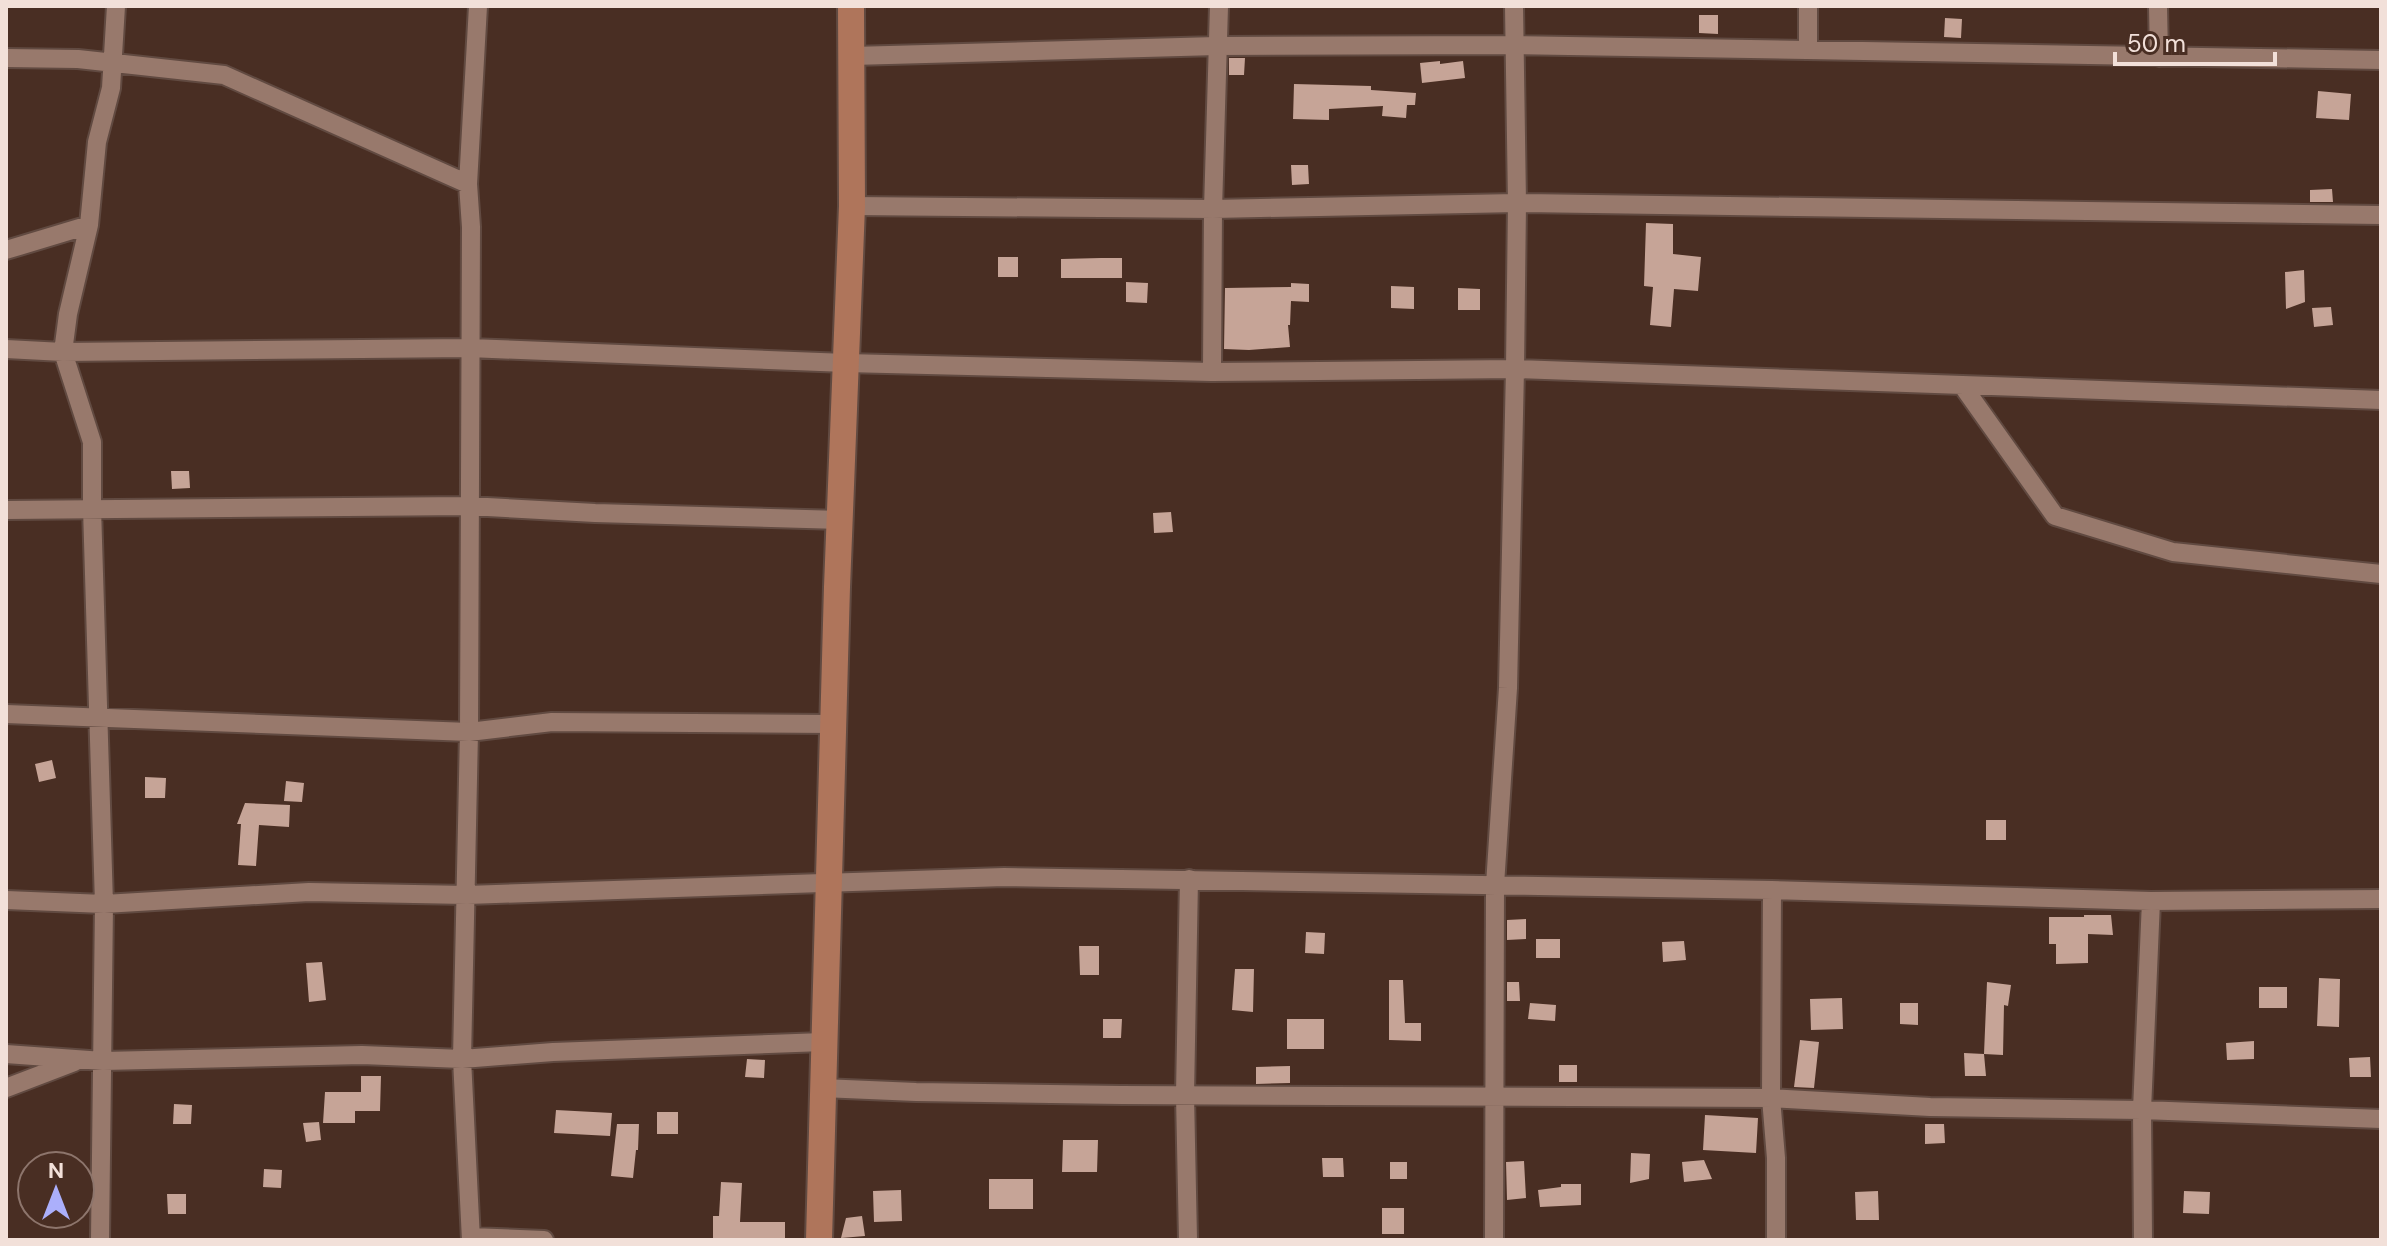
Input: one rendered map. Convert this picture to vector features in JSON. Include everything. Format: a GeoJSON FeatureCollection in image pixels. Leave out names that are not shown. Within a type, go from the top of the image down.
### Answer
{"type":"FeatureCollection","features":[{"type":"Feature","properties":{"kind":"street"},"geometry":{"type":"LineString","coordinates":[[100,1240],[104,904],[92,442],[63,352],[68,314],[89,225],[97,142],[111,88],[116,6]]}},
{"type":"Feature","properties":{"kind":"street"},"geometry":{"type":"LineString","coordinates":[[478,6],[468,184],[471,227],[469,732],[462,1059],[471,1239],[544,1240]]}},
{"type":"Feature","properties":{"kind":"street"},"geometry":{"type":"LineString","coordinates":[[819,1240],[833,724],[852,206],[851,6]]}},
{"type":"Feature","properties":{"kind":"street"},"geometry":{"type":"LineString","coordinates":[[1212,372],[1219,6]]}},
{"type":"Feature","properties":{"kind":"street"},"geometry":{"type":"LineString","coordinates":[[1494,1240],[1492,1096],[1495,885],[1508,688],[1515,369],[1517,203],[1514,6]]}},
{"type":"Feature","properties":{"kind":"street"},"geometry":{"type":"LineString","coordinates":[[1808,6],[1808,49]]}},
{"type":"Feature","properties":{"kind":"street"},"geometry":{"type":"LineString","coordinates":[[2158,6],[2159,57]]}},
{"type":"Feature","properties":{"kind":"street"},"geometry":{"type":"LineString","coordinates":[[852,56],[1217,46],[1516,45],[2381,60]]}},
{"type":"Feature","properties":{"kind":"street"},"geometry":{"type":"LineString","coordinates":[[6,58],[78,59],[224,75],[468,184]]}},
{"type":"Feature","properties":{"kind":"street"},"geometry":{"type":"LineString","coordinates":[[852,206],[1213,209],[1517,203],[2381,215]]}},
{"type":"Feature","properties":{"kind":"street"},"geometry":{"type":"LineString","coordinates":[[6,250],[89,225]]}},
{"type":"Feature","properties":{"kind":"street"},"geometry":{"type":"LineString","coordinates":[[6,349],[63,352],[469,348],[846,363],[1212,372],[1515,369],[2381,400]]}},
{"type":"Feature","properties":{"kind":"street"},"geometry":{"type":"LineString","coordinates":[[1962,385],[2055,516],[2173,552],[2381,574]]}},
{"type":"Feature","properties":{"kind":"street"},"geometry":{"type":"LineString","coordinates":[[6,510],[469,506],[841,520]]}},
{"type":"Feature","properties":{"kind":"street"},"geometry":{"type":"LineString","coordinates":[[6,714],[469,732],[552,722],[833,724]]}},
{"type":"Feature","properties":{"kind":"street"},"geometry":{"type":"LineString","coordinates":[[6,900],[104,904],[309,892],[467,895],[1004,877],[1772,890],[2151,901],[2381,899]]}},
{"type":"Feature","properties":{"kind":"street"},"geometry":{"type":"LineString","coordinates":[[1188,1240],[1185,1095],[1189,879]]}},
{"type":"Feature","properties":{"kind":"street"},"geometry":{"type":"LineString","coordinates":[[1772,890],[1771,1098],[1776,1158],[1776,1240]]}},
{"type":"Feature","properties":{"kind":"street"},"geometry":{"type":"LineString","coordinates":[[2143,1240],[2142,1110],[2151,901]]}},
{"type":"Feature","properties":{"kind":"street"},"geometry":{"type":"LineString","coordinates":[[6,1054],[103,1061],[362,1055],[462,1059],[553,1052],[823,1042]]}},
{"type":"Feature","properties":{"kind":"street"},"geometry":{"type":"LineString","coordinates":[[6,1088],[79,1060]]}},
{"type":"Feature","properties":{"kind":"street"},"geometry":{"type":"LineString","coordinates":[[822,1088],[1185,1095],[1771,1098],[1930,1107],[2142,1110],[2381,1119]]}},
{"type":"Feature","properties":{"kind":"building"},"geometry":{"type":"Polygon","coordinates":[[[1699,15],[1718,15],[1718,34],[1699,33],[1699,15]]]}},
{"type":"Feature","properties":{"kind":"building"},"geometry":{"type":"Polygon","coordinates":[[[1945,18],[1962,19],[1961,38],[1944,37],[1945,18]]]}},
{"type":"Feature","properties":{"kind":"building"},"geometry":{"type":"Polygon","coordinates":[[[1229,58],[1245,58],[1244,75],[1229,75],[1229,58]]]}},
{"type":"Feature","properties":{"kind":"building"},"geometry":{"type":"Polygon","coordinates":[[[1440,61],[1440,64],[1463,61],[1465,78],[1422,83],[1420,63],[1440,61]]]}},
{"type":"Feature","properties":{"kind":"building"},"geometry":{"type":"Polygon","coordinates":[[[1294,84],[1371,86],[1371,90],[1416,93],[1415,105],[1407,105],[1406,118],[1382,116],[1383,106],[1329,109],[1329,120],[1293,119],[1294,84]]]}},
{"type":"Feature","properties":{"kind":"building"},"geometry":{"type":"Polygon","coordinates":[[[2318,91],[2351,94],[2349,120],[2316,118],[2318,91]]]}},
{"type":"Feature","properties":{"kind":"building"},"geometry":{"type":"Polygon","coordinates":[[[1291,165],[1308,165],[1309,184],[1292,185],[1291,165]]]}},
{"type":"Feature","properties":{"kind":"building"},"geometry":{"type":"Polygon","coordinates":[[[2332,189],[2333,202],[2310,202],[2310,190],[2332,189]]]}},
{"type":"Feature","properties":{"kind":"building"},"geometry":{"type":"Polygon","coordinates":[[[1646,223],[1673,224],[1673,254],[1701,257],[1698,291],[1674,289],[1671,327],[1650,325],[1653,287],[1644,286],[1646,223]]]}},
{"type":"Feature","properties":{"kind":"building"},"geometry":{"type":"Polygon","coordinates":[[[998,257],[1018,257],[1018,277],[998,277],[998,257]]]}},
{"type":"Feature","properties":{"kind":"building"},"geometry":{"type":"Polygon","coordinates":[[[1122,258],[1122,278],[1061,278],[1061,259],[1122,258]]]}},
{"type":"Feature","properties":{"kind":"building"},"geometry":{"type":"Polygon","coordinates":[[[2304,270],[2305,302],[2286,309],[2285,272],[2304,270]]]}},
{"type":"Feature","properties":{"kind":"building"},"geometry":{"type":"Polygon","coordinates":[[[1126,282],[1148,283],[1147,303],[1126,302],[1126,282]]]}},
{"type":"Feature","properties":{"kind":"building"},"geometry":{"type":"Polygon","coordinates":[[[1291,283],[1309,284],[1309,302],[1291,301],[1288,325],[1290,347],[1224,349],[1225,288],[1291,287],[1291,283]]]}},
{"type":"Feature","properties":{"kind":"building"},"geometry":{"type":"Polygon","coordinates":[[[1391,286],[1414,287],[1414,309],[1391,308],[1391,286]]]}},
{"type":"Feature","properties":{"kind":"building"},"geometry":{"type":"Polygon","coordinates":[[[1458,288],[1480,289],[1480,310],[1458,310],[1458,288]]]}},
{"type":"Feature","properties":{"kind":"building"},"geometry":{"type":"Polygon","coordinates":[[[2331,307],[2333,325],[2314,327],[2312,308],[2331,307]]]}},
{"type":"Feature","properties":{"kind":"building"},"geometry":{"type":"Polygon","coordinates":[[[171,471],[189,471],[190,488],[172,489],[171,471]]]}},
{"type":"Feature","properties":{"kind":"building"},"geometry":{"type":"Polygon","coordinates":[[[1171,512],[1173,532],[1154,533],[1153,513],[1171,512]]]}},
{"type":"Feature","properties":{"kind":"building"},"geometry":{"type":"Polygon","coordinates":[[[52,760],[56,778],[39,782],[35,764],[52,760]]]}},
{"type":"Feature","properties":{"kind":"building"},"geometry":{"type":"Polygon","coordinates":[[[145,777],[166,778],[165,798],[145,798],[145,777]]]}},
{"type":"Feature","properties":{"kind":"building"},"geometry":{"type":"Polygon","coordinates":[[[286,781],[304,783],[302,802],[284,801],[286,781]]]}},
{"type":"Feature","properties":{"kind":"building"},"geometry":{"type":"Polygon","coordinates":[[[245,803],[290,805],[289,827],[259,825],[256,866],[238,865],[241,824],[237,824],[245,803]]]}},
{"type":"Feature","properties":{"kind":"building"},"geometry":{"type":"Polygon","coordinates":[[[1986,820],[2006,820],[2006,840],[1986,840],[1986,820]]]}},
{"type":"Feature","properties":{"kind":"building"},"geometry":{"type":"Polygon","coordinates":[[[2111,915],[2113,935],[2088,934],[2088,963],[2056,964],[2056,944],[2049,944],[2049,917],[2111,915]]]}},
{"type":"Feature","properties":{"kind":"building"},"geometry":{"type":"Polygon","coordinates":[[[1526,919],[1526,939],[1507,940],[1507,920],[1526,919]]]}},
{"type":"Feature","properties":{"kind":"building"},"geometry":{"type":"Polygon","coordinates":[[[1306,932],[1325,933],[1324,954],[1305,953],[1306,932]]]}},
{"type":"Feature","properties":{"kind":"building"},"geometry":{"type":"Polygon","coordinates":[[[1536,939],[1560,939],[1560,958],[1536,958],[1536,939]]]}},
{"type":"Feature","properties":{"kind":"building"},"geometry":{"type":"Polygon","coordinates":[[[1684,941],[1686,960],[1663,962],[1662,942],[1684,941]]]}},
{"type":"Feature","properties":{"kind":"building"},"geometry":{"type":"Polygon","coordinates":[[[1079,946],[1099,946],[1099,975],[1080,975],[1079,946]]]}},
{"type":"Feature","properties":{"kind":"building"},"geometry":{"type":"Polygon","coordinates":[[[322,962],[326,1000],[309,1002],[306,963],[322,962]]]}},
{"type":"Feature","properties":{"kind":"building"},"geometry":{"type":"Polygon","coordinates":[[[1235,969],[1254,969],[1253,1012],[1232,1010],[1235,969]]]}},
{"type":"Feature","properties":{"kind":"building"},"geometry":{"type":"Polygon","coordinates":[[[2319,978],[2340,979],[2339,1027],[2317,1026],[2319,978]]]}},
{"type":"Feature","properties":{"kind":"building"},"geometry":{"type":"Polygon","coordinates":[[[1389,980],[1403,980],[1405,1023],[1421,1023],[1421,1041],[1389,1040],[1389,980]]]}},
{"type":"Feature","properties":{"kind":"building"},"geometry":{"type":"Polygon","coordinates":[[[1507,982],[1519,982],[1520,1001],[1507,1001],[1507,982]]]}},
{"type":"Feature","properties":{"kind":"building"},"geometry":{"type":"Polygon","coordinates":[[[1987,982],[2011,985],[2008,1006],[2004,1005],[2003,1055],[1984,1054],[1987,982]]]}},
{"type":"Feature","properties":{"kind":"building"},"geometry":{"type":"Polygon","coordinates":[[[2259,987],[2287,987],[2287,1008],[2259,1008],[2259,987]]]}},
{"type":"Feature","properties":{"kind":"building"},"geometry":{"type":"Polygon","coordinates":[[[1842,998],[1843,1029],[1811,1030],[1810,999],[1842,998]]]}},
{"type":"Feature","properties":{"kind":"building"},"geometry":{"type":"Polygon","coordinates":[[[1530,1003],[1556,1005],[1555,1021],[1528,1019],[1530,1003]]]}},
{"type":"Feature","properties":{"kind":"building"},"geometry":{"type":"Polygon","coordinates":[[[1900,1003],[1918,1003],[1918,1025],[1900,1024],[1900,1003]]]}},
{"type":"Feature","properties":{"kind":"building"},"geometry":{"type":"Polygon","coordinates":[[[1103,1019],[1122,1019],[1121,1038],[1103,1038],[1103,1019]]]}},
{"type":"Feature","properties":{"kind":"building"},"geometry":{"type":"Polygon","coordinates":[[[1287,1019],[1324,1019],[1324,1049],[1287,1049],[1287,1019]]]}},
{"type":"Feature","properties":{"kind":"building"},"geometry":{"type":"Polygon","coordinates":[[[1800,1040],[1819,1042],[1814,1088],[1794,1087],[1800,1040]]]}},
{"type":"Feature","properties":{"kind":"building"},"geometry":{"type":"Polygon","coordinates":[[[2254,1041],[2254,1059],[2227,1060],[2226,1043],[2254,1041]]]}},
{"type":"Feature","properties":{"kind":"building"},"geometry":{"type":"Polygon","coordinates":[[[1964,1053],[1984,1054],[1986,1076],[1965,1076],[1964,1053]]]}},
{"type":"Feature","properties":{"kind":"building"},"geometry":{"type":"Polygon","coordinates":[[[2370,1057],[2371,1077],[2350,1077],[2349,1058],[2370,1057]]]}},
{"type":"Feature","properties":{"kind":"building"},"geometry":{"type":"Polygon","coordinates":[[[747,1059],[765,1060],[764,1078],[745,1077],[747,1059]]]}},
{"type":"Feature","properties":{"kind":"building"},"geometry":{"type":"Polygon","coordinates":[[[1559,1065],[1577,1065],[1577,1082],[1559,1082],[1559,1065]]]}},
{"type":"Feature","properties":{"kind":"building"},"geometry":{"type":"Polygon","coordinates":[[[1290,1066],[1290,1083],[1256,1084],[1256,1067],[1290,1066]]]}},
{"type":"Feature","properties":{"kind":"building"},"geometry":{"type":"Polygon","coordinates":[[[361,1076],[381,1076],[380,1111],[355,1111],[355,1123],[323,1123],[325,1092],[361,1092],[361,1076]]]}},
{"type":"Feature","properties":{"kind":"building"},"geometry":{"type":"Polygon","coordinates":[[[174,1104],[192,1105],[191,1124],[173,1124],[174,1104]]]}},
{"type":"Feature","properties":{"kind":"building"},"geometry":{"type":"Polygon","coordinates":[[[556,1110],[612,1113],[610,1136],[554,1133],[556,1110]]]}},
{"type":"Feature","properties":{"kind":"building"},"geometry":{"type":"Polygon","coordinates":[[[657,1112],[678,1112],[678,1134],[657,1134],[657,1112]]]}},
{"type":"Feature","properties":{"kind":"building"},"geometry":{"type":"Polygon","coordinates":[[[1705,1115],[1758,1118],[1756,1153],[1703,1150],[1705,1115]]]}},
{"type":"Feature","properties":{"kind":"building"},"geometry":{"type":"Polygon","coordinates":[[[319,1122],[321,1140],[306,1142],[303,1123],[319,1122]]]}},
{"type":"Feature","properties":{"kind":"building"},"geometry":{"type":"Polygon","coordinates":[[[617,1124],[639,1124],[633,1178],[611,1176],[617,1124]]]}},
{"type":"Feature","properties":{"kind":"building"},"geometry":{"type":"Polygon","coordinates":[[[1925,1124],[1944,1124],[1945,1143],[1925,1144],[1925,1124]]]}},
{"type":"Feature","properties":{"kind":"building"},"geometry":{"type":"Polygon","coordinates":[[[1063,1140],[1098,1140],[1097,1172],[1062,1172],[1063,1140]]]}},
{"type":"Feature","properties":{"kind":"building"},"geometry":{"type":"Polygon","coordinates":[[[1631,1153],[1650,1154],[1649,1179],[1630,1183],[1631,1153]]]}},
{"type":"Feature","properties":{"kind":"building"},"geometry":{"type":"Polygon","coordinates":[[[1322,1158],[1343,1158],[1344,1177],[1323,1177],[1322,1158]]]}},
{"type":"Feature","properties":{"kind":"building"},"geometry":{"type":"Polygon","coordinates":[[[1704,1160],[1712,1179],[1684,1182],[1682,1162],[1704,1160]]]}},
{"type":"Feature","properties":{"kind":"building"},"geometry":{"type":"Polygon","coordinates":[[[1524,1161],[1526,1198],[1507,1200],[1506,1162],[1524,1161]]]}},
{"type":"Feature","properties":{"kind":"building"},"geometry":{"type":"Polygon","coordinates":[[[1390,1162],[1407,1162],[1407,1179],[1390,1179],[1390,1162]]]}},
{"type":"Feature","properties":{"kind":"building"},"geometry":{"type":"Polygon","coordinates":[[[264,1169],[282,1170],[281,1188],[263,1187],[264,1169]]]}},
{"type":"Feature","properties":{"kind":"building"},"geometry":{"type":"Polygon","coordinates":[[[989,1179],[1033,1179],[1033,1209],[989,1209],[989,1179]]]}},
{"type":"Feature","properties":{"kind":"building"},"geometry":{"type":"Polygon","coordinates":[[[721,1182],[742,1183],[740,1222],[785,1222],[785,1240],[713,1240],[713,1216],[719,1216],[721,1182]]]}},
{"type":"Feature","properties":{"kind":"building"},"geometry":{"type":"Polygon","coordinates":[[[1561,1184],[1581,1184],[1581,1205],[1540,1207],[1538,1190],[1561,1187],[1561,1184]]]}},
{"type":"Feature","properties":{"kind":"building"},"geometry":{"type":"Polygon","coordinates":[[[901,1190],[902,1221],[874,1222],[873,1191],[901,1190]]]}},
{"type":"Feature","properties":{"kind":"building"},"geometry":{"type":"Polygon","coordinates":[[[1878,1191],[1879,1220],[1856,1220],[1855,1192],[1878,1191]]]}},
{"type":"Feature","properties":{"kind":"building"},"geometry":{"type":"Polygon","coordinates":[[[2184,1191],[2210,1192],[2209,1214],[2183,1213],[2184,1191]]]}},
{"type":"Feature","properties":{"kind":"building"},"geometry":{"type":"Polygon","coordinates":[[[167,1194],[186,1194],[186,1214],[168,1214],[167,1194]]]}},
{"type":"Feature","properties":{"kind":"building"},"geometry":{"type":"Polygon","coordinates":[[[1382,1208],[1404,1208],[1404,1234],[1382,1234],[1382,1208]]]}},
{"type":"Feature","properties":{"kind":"building"},"geometry":{"type":"Polygon","coordinates":[[[862,1216],[865,1236],[841,1238],[846,1218],[862,1216]]]}}]}
